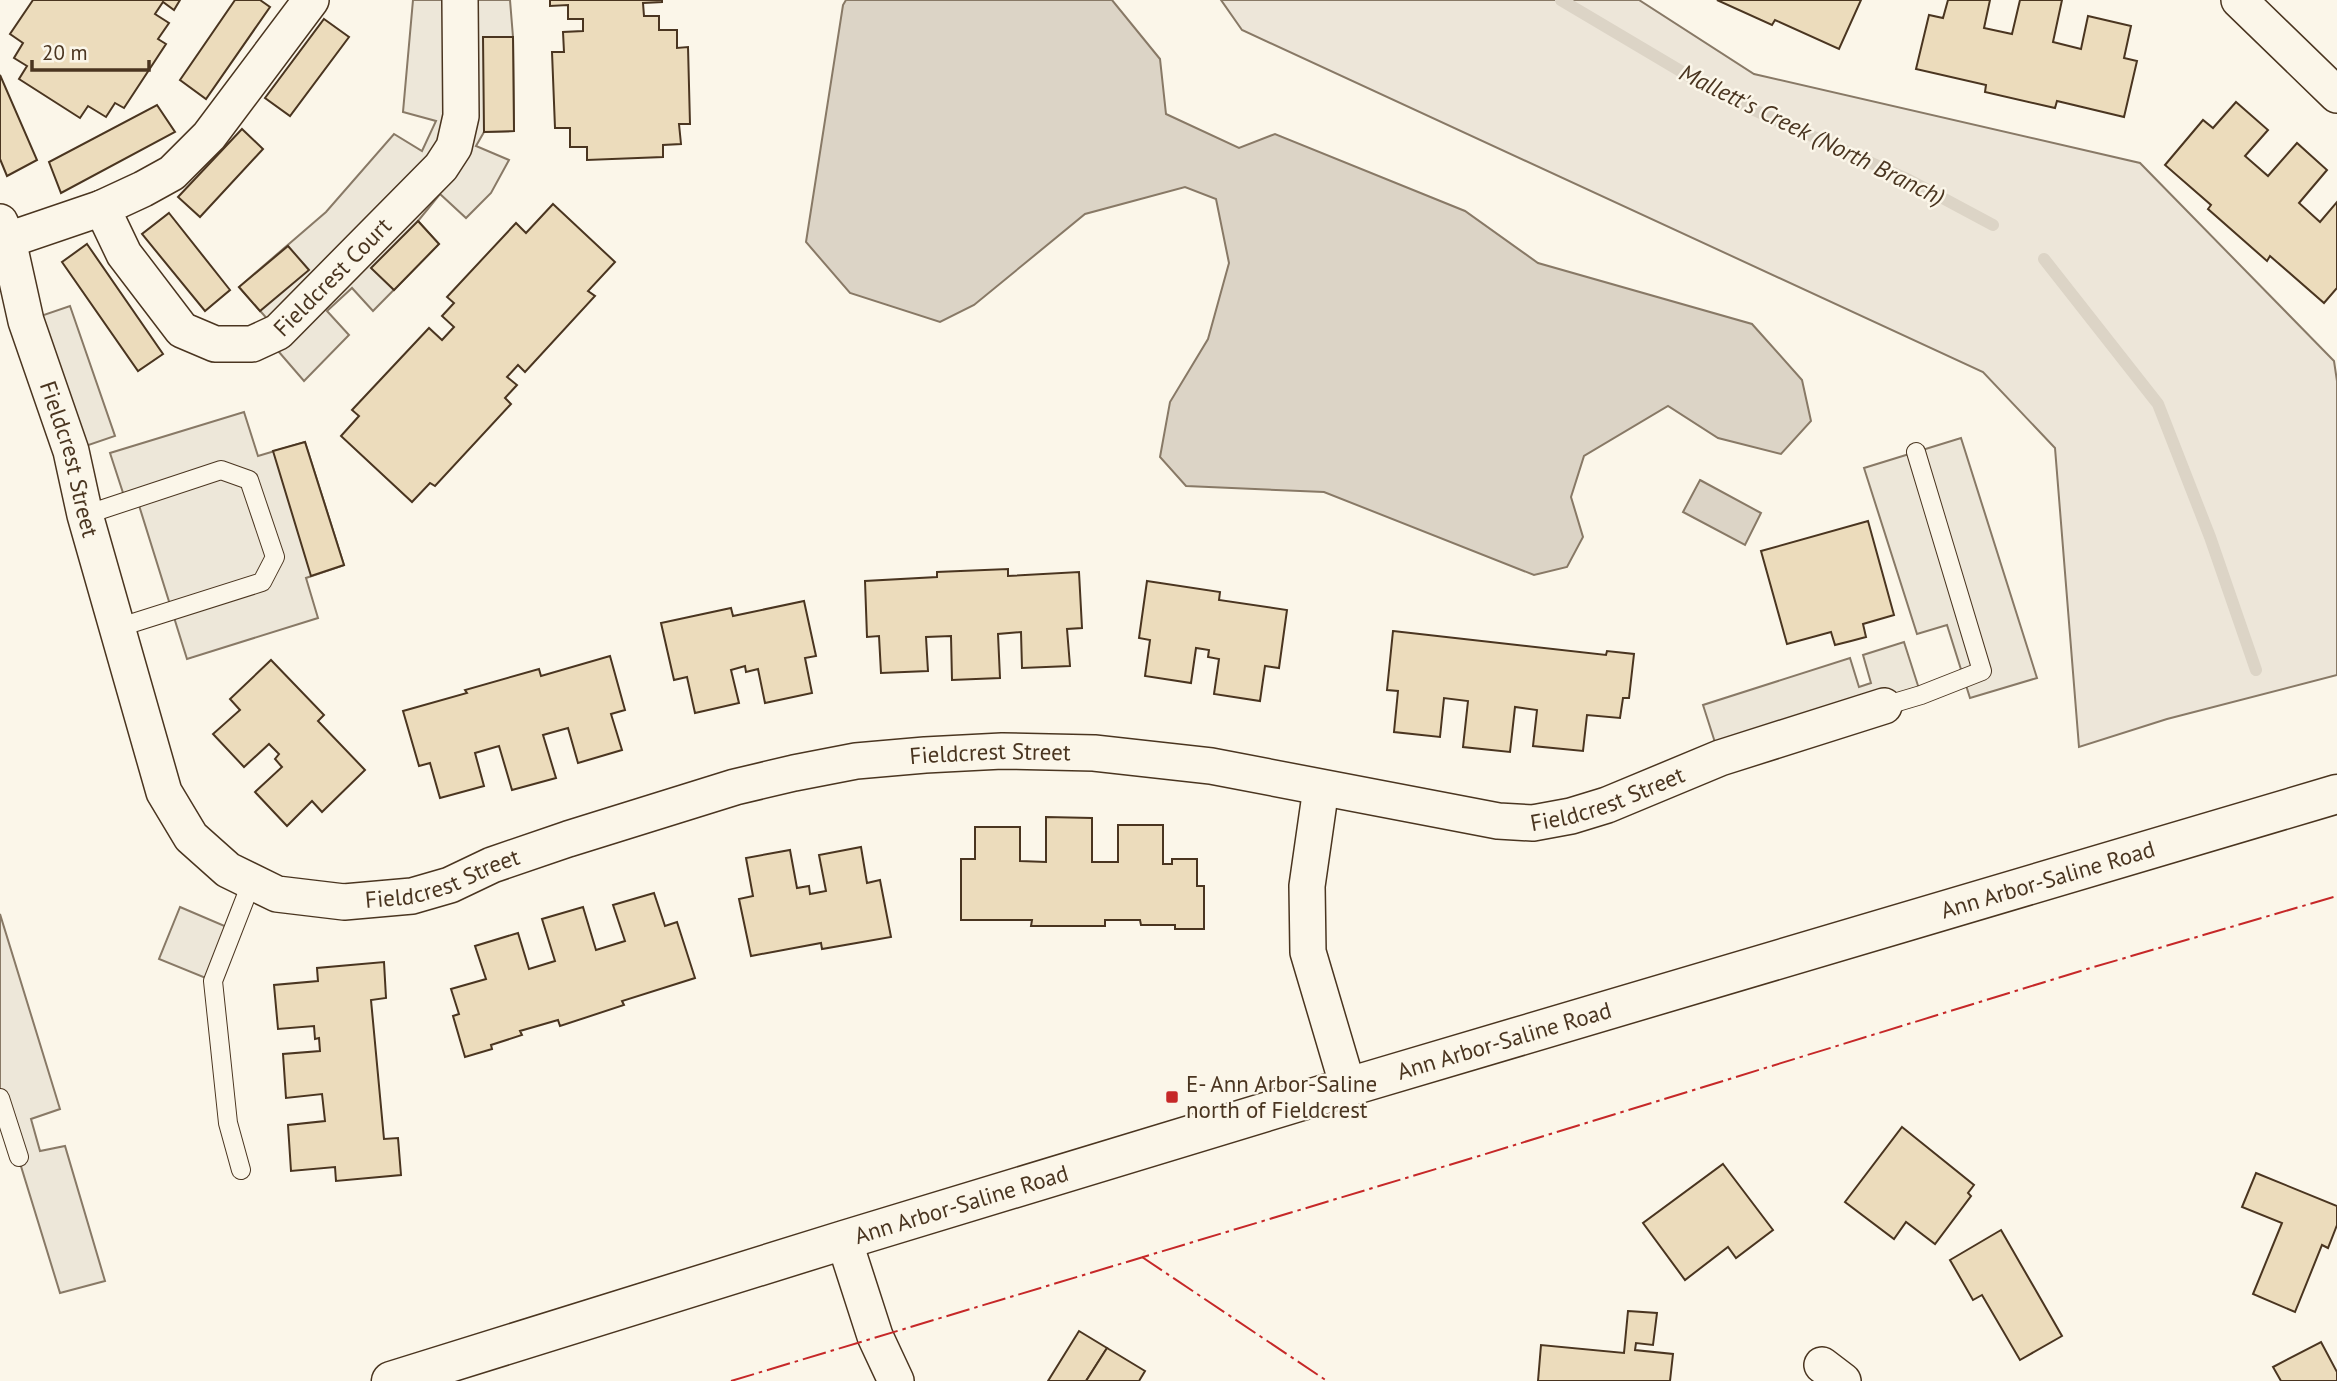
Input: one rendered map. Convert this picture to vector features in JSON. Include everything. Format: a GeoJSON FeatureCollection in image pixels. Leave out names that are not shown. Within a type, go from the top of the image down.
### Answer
{"type":"FeatureCollection","features":[{"type":"Feature","properties":{"kind":"main road","name":"Ann Arbor-Saline Road"},"geometry":{"type":"LineString","coordinates":[[391,1381],[1348,1087],[2337,794]]}},
{"type":"Feature","properties":{"kind":"street"},"geometry":{"type":"LineString","coordinates":[[4,231],[102,208],[172,173],[209,136],[311,0]]}},
{"type":"Feature","properties":{"kind":"street","name":"Fieldcrest Court"},"geometry":{"type":"LineString","coordinates":[[102,208],[124,254],[182,330],[215,345],[252,344],[278,332],[440,167],[454,147],[461,116],[460,0]]}},
{"type":"Feature","properties":{"kind":"street"},"geometry":{"type":"LineString","coordinates":[[2239,0],[2337,94]]}},
{"type":"Feature","properties":{"kind":"street","name":"Fieldcrest Street"},"geometry":{"type":"LineString","coordinates":[[4,231],[26,321],[71,451],[85,515],[164,792],[191,837],[228,870],[277,894],[344,902],[412,896],[450,885],[492,865],[542,848],[735,787],[856,761],[926,755],[1002,751],[1094,753],[1211,766],[1498,821],[1533,823],[1571,816],[1607,805],[1720,758],[1884,706]]}},
{"type":"Feature","properties":{"kind":"street"},"geometry":{"type":"LineString","coordinates":[[1321,788],[1307,886],[1308,952],[1348,1087]]}},
{"type":"Feature","properties":{"kind":"street"},"geometry":{"type":"LineString","coordinates":[[844,1240],[871,1325],[897,1381]]}},
{"type":"Feature","properties":{"kind":"lane"},"geometry":{"type":"LineString","coordinates":[[1884,706],[1982,671],[1916,452]]}},
{"type":"Feature","properties":{"kind":"lane"},"geometry":{"type":"LineString","coordinates":[[85,515],[221,471],[249,480],[275,557],[262,582],[117,628]]}},
{"type":"Feature","properties":{"kind":"lane"},"geometry":{"type":"LineString","coordinates":[[241,1170],[228,1123],[213,981],[252,881]]}},
{"type":"Feature","properties":{"kind":"lane"},"geometry":{"type":"LineString","coordinates":[[0,1098],[19,1157]]}},
{"type":"Feature","properties":{"kind":"shaded area"},"geometry":{"type":"Polygon","coordinates":[[[413,0],[510,0],[514,131],[484,132],[476,146],[509,160],[491,193],[466,218],[440,194],[418,221],[439,244],[373,311],[352,288],[327,311],[349,335],[304,381],[266,337],[278,331],[239,287],[326,212],[394,134],[422,151],[436,121],[403,112],[413,0]]]}},
{"type":"Feature","properties":{"kind":"shaded area"},"geometry":{"type":"Polygon","coordinates":[[[846,0],[1112,0],[1160,59],[1166,114],[1239,148],[1275,134],[1465,211],[1538,263],[1752,324],[1802,380],[1811,421],[1781,454],[1718,438],[1668,406],[1584,456],[1571,497],[1583,537],[1567,567],[1534,575],[1324,492],[1186,486],[1160,457],[1170,402],[1208,339],[1229,263],[1216,199],[1185,187],[1085,214],[974,305],[940,322],[850,293],[806,242],[843,5],[846,0]]]}},
{"type":"Feature","properties":{"kind":"shaded area"},"geometry":{"type":"Polygon","coordinates":[[[1221,0],[1639,0],[1754,74],[2140,163],[2334,361],[2337,381],[2337,675],[2167,719],[2079,747],[2055,448],[1983,372],[1242,30],[1221,0]]]}},
{"type":"Feature","properties":{"kind":"shaded area"},"geometry":{"type":"Polygon","coordinates":[[[70,306],[115,436],[71,451],[26,321],[70,306]]]}},
{"type":"Feature","properties":{"kind":"shaded area"},"geometry":{"type":"Polygon","coordinates":[[[244,412],[258,456],[305,442],[344,565],[306,578],[318,618],[187,659],[137,499],[126,502],[110,453],[244,412]]]}},
{"type":"Feature","properties":{"kind":"shaded area"},"geometry":{"type":"Polygon","coordinates":[[[1961,438],[2037,678],[1970,698],[1947,625],[1917,634],[1864,468],[1961,438]]]}},
{"type":"Feature","properties":{"kind":"shaded area"},"geometry":{"type":"Polygon","coordinates":[[[1700,480],[1761,513],[1745,545],[1683,512],[1700,480]]]}},
{"type":"Feature","properties":{"kind":"shaded area"},"geometry":{"type":"Polygon","coordinates":[[[1904,642],[1921,695],[1720,758],[1703,705],[1850,658],[1859,687],[1871,683],[1863,655],[1904,642]]]}},
{"type":"Feature","properties":{"kind":"shaded area"},"geometry":{"type":"Polygon","coordinates":[[[180,907],[234,930],[213,981],[159,959],[180,907]]]}},
{"type":"Feature","properties":{"kind":"shaded area"},"geometry":{"type":"Polygon","coordinates":[[[0,914],[60,1109],[31,1119],[40,1151],[65,1146],[105,1281],[60,1293],[0,1098],[0,914]]]}},
{"type":"Feature","properties":{"kind":"building"},"geometry":{"type":"Polygon","coordinates":[[[33,0],[180,0],[174,10],[163,2],[155,14],[169,23],[158,39],[166,44],[124,108],[115,103],[106,117],[88,106],[80,118],[19,79],[27,66],[14,58],[23,43],[10,34],[33,0]]]}},
{"type":"Feature","properties":{"kind":"building"},"geometry":{"type":"Polygon","coordinates":[[[235,0],[260,0],[270,7],[206,99],[180,80],[235,0]]]}},
{"type":"Feature","properties":{"kind":"building"},"geometry":{"type":"Polygon","coordinates":[[[550,0],[662,0],[643,3],[644,16],[659,16],[659,30],[677,30],[677,48],[688,47],[690,124],[679,124],[681,144],[663,145],[663,157],[587,160],[587,147],[570,147],[570,128],[555,128],[552,52],[564,52],[563,32],[583,31],[583,19],[568,19],[568,5],[550,6],[550,0]]]}},
{"type":"Feature","properties":{"kind":"building"},"geometry":{"type":"Polygon","coordinates":[[[1717,0],[1861,0],[1839,49],[1775,20],[1772,25],[1717,0]]]}},
{"type":"Feature","properties":{"kind":"building"},"geometry":{"type":"Polygon","coordinates":[[[1948,0],[1990,0],[1984,28],[2012,34],[2020,0],[2062,0],[2053,42],[2081,49],[2088,16],[2131,26],[2124,58],[2137,61],[2124,117],[2057,101],[2055,108],[1985,92],[1986,85],[1916,69],[1929,15],[1943,18],[1948,0]]]}},
{"type":"Feature","properties":{"kind":"building"},"geometry":{"type":"Polygon","coordinates":[[[324,19],[349,37],[290,116],[265,98],[324,19]]]}},
{"type":"Feature","properties":{"kind":"building"},"geometry":{"type":"Polygon","coordinates":[[[483,37],[513,37],[514,131],[484,132],[483,37]]]}},
{"type":"Feature","properties":{"kind":"building"},"geometry":{"type":"Polygon","coordinates":[[[0,75],[37,160],[7,176],[0,159],[0,75]]]}},
{"type":"Feature","properties":{"kind":"building"},"geometry":{"type":"Polygon","coordinates":[[[2236,102],[2268,130],[2245,156],[2268,176],[2297,143],[2327,170],[2299,203],[2320,222],[2337,202],[2337,288],[2324,303],[2270,256],[2267,261],[2208,209],[2211,205],[2165,165],[2203,120],[2213,128],[2236,102]]]}},
{"type":"Feature","properties":{"kind":"building"},"geometry":{"type":"Polygon","coordinates":[[[157,105],[175,132],[61,193],[49,162],[157,105]]]}},
{"type":"Feature","properties":{"kind":"building"},"geometry":{"type":"Polygon","coordinates":[[[242,129],[263,149],[200,217],[178,197],[242,129]]]}},
{"type":"Feature","properties":{"kind":"building"},"geometry":{"type":"Polygon","coordinates":[[[553,204],[615,262],[588,291],[595,296],[525,372],[518,365],[507,377],[517,385],[505,398],[511,404],[435,486],[430,483],[412,502],[341,436],[359,416],[352,410],[429,328],[442,340],[454,327],[442,316],[454,303],[447,297],[516,223],[526,233],[553,204]]]}},
{"type":"Feature","properties":{"kind":"building"},"geometry":{"type":"Polygon","coordinates":[[[169,213],[230,290],[205,311],[142,234],[169,213]]]}},
{"type":"Feature","properties":{"kind":"building"},"geometry":{"type":"Polygon","coordinates":[[[418,221],[439,244],[394,290],[371,268],[418,221]]]}},
{"type":"Feature","properties":{"kind":"building"},"geometry":{"type":"Polygon","coordinates":[[[87,244],[163,354],[138,371],[62,262],[87,244]]]}},
{"type":"Feature","properties":{"kind":"building"},"geometry":{"type":"Polygon","coordinates":[[[288,246],[309,270],[260,311],[239,287],[288,246]]]}},
{"type":"Feature","properties":{"kind":"building"},"geometry":{"type":"Polygon","coordinates":[[[305,442],[344,565],[311,576],[273,451],[305,442]]]}},
{"type":"Feature","properties":{"kind":"building"},"geometry":{"type":"Polygon","coordinates":[[[1868,521],[1894,615],[1863,624],[1866,637],[1835,645],[1831,632],[1787,644],[1761,551],[1868,521]]]}},
{"type":"Feature","properties":{"kind":"building"},"geometry":{"type":"Polygon","coordinates":[[[1008,569],[1008,576],[1079,572],[1082,628],[1067,629],[1070,666],[1022,668],[1021,632],[998,634],[1000,678],[952,680],[951,636],[926,637],[928,671],[881,673],[879,636],[867,637],[865,581],[937,577],[937,572],[1008,569]]]}},
{"type":"Feature","properties":{"kind":"building"},"geometry":{"type":"Polygon","coordinates":[[[1147,581],[1220,592],[1219,600],[1287,610],[1279,668],[1265,666],[1260,701],[1214,694],[1219,659],[1208,657],[1209,650],[1196,648],[1191,683],[1145,676],[1150,640],[1139,638],[1147,581]]]}},
{"type":"Feature","properties":{"kind":"building"},"geometry":{"type":"Polygon","coordinates":[[[804,601],[816,656],[805,658],[812,693],[765,703],[758,669],[746,672],[745,666],[731,670],[739,703],[695,713],[687,677],[674,680],[661,623],[731,608],[733,616],[804,601]]]}},
{"type":"Feature","properties":{"kind":"building"},"geometry":{"type":"Polygon","coordinates":[[[1393,631],[1606,655],[1607,651],[1634,654],[1629,698],[1623,698],[1620,718],[1587,715],[1583,751],[1533,746],[1537,710],[1515,707],[1510,752],[1463,747],[1468,701],[1444,698],[1440,737],[1394,732],[1398,691],[1387,690],[1393,631]]]}},
{"type":"Feature","properties":{"kind":"building"},"geometry":{"type":"Polygon","coordinates":[[[610,656],[625,710],[611,714],[622,750],[578,763],[568,728],[543,735],[556,778],[512,790],[499,746],[475,753],[484,786],[440,798],[430,763],[419,766],[403,711],[539,669],[541,676],[610,656]]]}},
{"type":"Feature","properties":{"kind":"building"},"geometry":{"type":"Polygon","coordinates":[[[271,660],[324,715],[318,721],[365,770],[322,812],[312,801],[287,826],[255,792],[282,767],[275,759],[279,754],[269,744],[244,767],[213,734],[240,710],[230,699],[271,660]]]}},
{"type":"Feature","properties":{"kind":"building"},"geometry":{"type":"Polygon","coordinates":[[[1046,817],[1092,818],[1092,862],[1118,862],[1118,825],[1163,825],[1163,864],[1172,864],[1172,859],[1197,859],[1197,886],[1204,886],[1204,929],[1175,929],[1175,925],[1141,925],[1140,920],[1105,920],[1105,926],[1031,926],[1032,920],[961,920],[961,859],[975,859],[975,827],[1020,827],[1020,861],[1046,862],[1046,817]]]}},
{"type":"Feature","properties":{"kind":"building"},"geometry":{"type":"Polygon","coordinates":[[[861,847],[867,883],[880,880],[891,937],[822,949],[821,943],[751,956],[739,899],[753,896],[746,858],[790,850],[797,888],[809,886],[810,894],[826,891],[819,855],[861,847]]]}},
{"type":"Feature","properties":{"kind":"building"},"geometry":{"type":"Polygon","coordinates":[[[654,893],[665,926],[677,922],[695,978],[622,1001],[624,1005],[560,1026],[558,1020],[520,1031],[522,1035],[491,1045],[492,1049],[465,1057],[453,1016],[459,1014],[451,989],[486,979],[475,946],[518,933],[529,969],[555,961],[542,919],[583,907],[596,950],[625,941],[613,905],[654,893]]]}},
{"type":"Feature","properties":{"kind":"building"},"geometry":{"type":"Polygon","coordinates":[[[384,962],[386,998],[371,1000],[384,1139],[398,1138],[401,1175],[336,1181],[335,1167],[291,1171],[288,1125],[325,1121],[322,1094],[286,1098],[283,1054],[320,1051],[319,1038],[315,1039],[314,1026],[278,1029],[274,985],[318,981],[317,968],[384,962]]]}},
{"type":"Feature","properties":{"kind":"building"},"geometry":{"type":"Polygon","coordinates":[[[1902,1127],[1974,1185],[1968,1193],[1971,1196],[1935,1244],[1906,1222],[1894,1239],[1845,1202],[1902,1127]]]}},
{"type":"Feature","properties":{"kind":"building"},"geometry":{"type":"Polygon","coordinates":[[[1723,1164],[1773,1230],[1736,1258],[1728,1247],[1685,1280],[1643,1223],[1723,1164]]]}},
{"type":"Feature","properties":{"kind":"building"},"geometry":{"type":"Polygon","coordinates":[[[2256,1173],[2337,1206],[2337,1225],[2328,1248],[2322,1245],[2295,1312],[2253,1294],[2282,1223],[2242,1207],[2256,1173]]]}},
{"type":"Feature","properties":{"kind":"building"},"geometry":{"type":"Polygon","coordinates":[[[2001,1230],[2062,1336],[2020,1360],[1982,1295],[1973,1300],[1950,1260],[2001,1230]]]}},
{"type":"Feature","properties":{"kind":"building"},"geometry":{"type":"Polygon","coordinates":[[[1628,1311],[1657,1313],[1653,1345],[1636,1343],[1635,1350],[1673,1354],[1670,1381],[1538,1381],[1541,1345],[1624,1353],[1628,1311]]]}},
{"type":"Feature","properties":{"kind":"building"},"geometry":{"type":"Polygon","coordinates":[[[1079,1331],[1107,1348],[1086,1381],[1048,1381],[1079,1331]]]}},
{"type":"Feature","properties":{"kind":"building"},"geometry":{"type":"Polygon","coordinates":[[[2321,1342],[2337,1372],[2337,1381],[2281,1381],[2273,1367],[2321,1342]]]}},
{"type":"Feature","properties":{"kind":"building"},"geometry":{"type":"Polygon","coordinates":[[[1107,1348],[1145,1371],[1139,1381],[1086,1381],[1107,1348]]]}},
{"type":"Feature","properties":{"kind":"waterway","name":"Mallett's Creek (North Branch)"},"geometry":{"type":"LineString","coordinates":[[1561,0],[1721,95],[1909,180],[1993,225]]}},
{"type":"Feature","properties":{"kind":"waterway","name":"Mallett's Creek (North Branch)"},"geometry":{"type":"LineString","coordinates":[[2044,259],[2158,404],[2210,537],[2256,670]]}},
{"type":"Feature","properties":{"kind":"power"},"geometry":{"type":"LineString","coordinates":[[731,1381],[1479,1156],[2087,969],[2337,896]]}},
{"type":"Feature","properties":{"kind":"power"},"geometry":{"type":"LineString","coordinates":[[1142,1257],[1327,1381]]}},
{"type":"Feature","properties":{"kind":"place","name":"E- Ann Arbor-Saline north of Fieldcrest"},"geometry":{"type":"Point","coordinates":[1172,1097]}}]}
